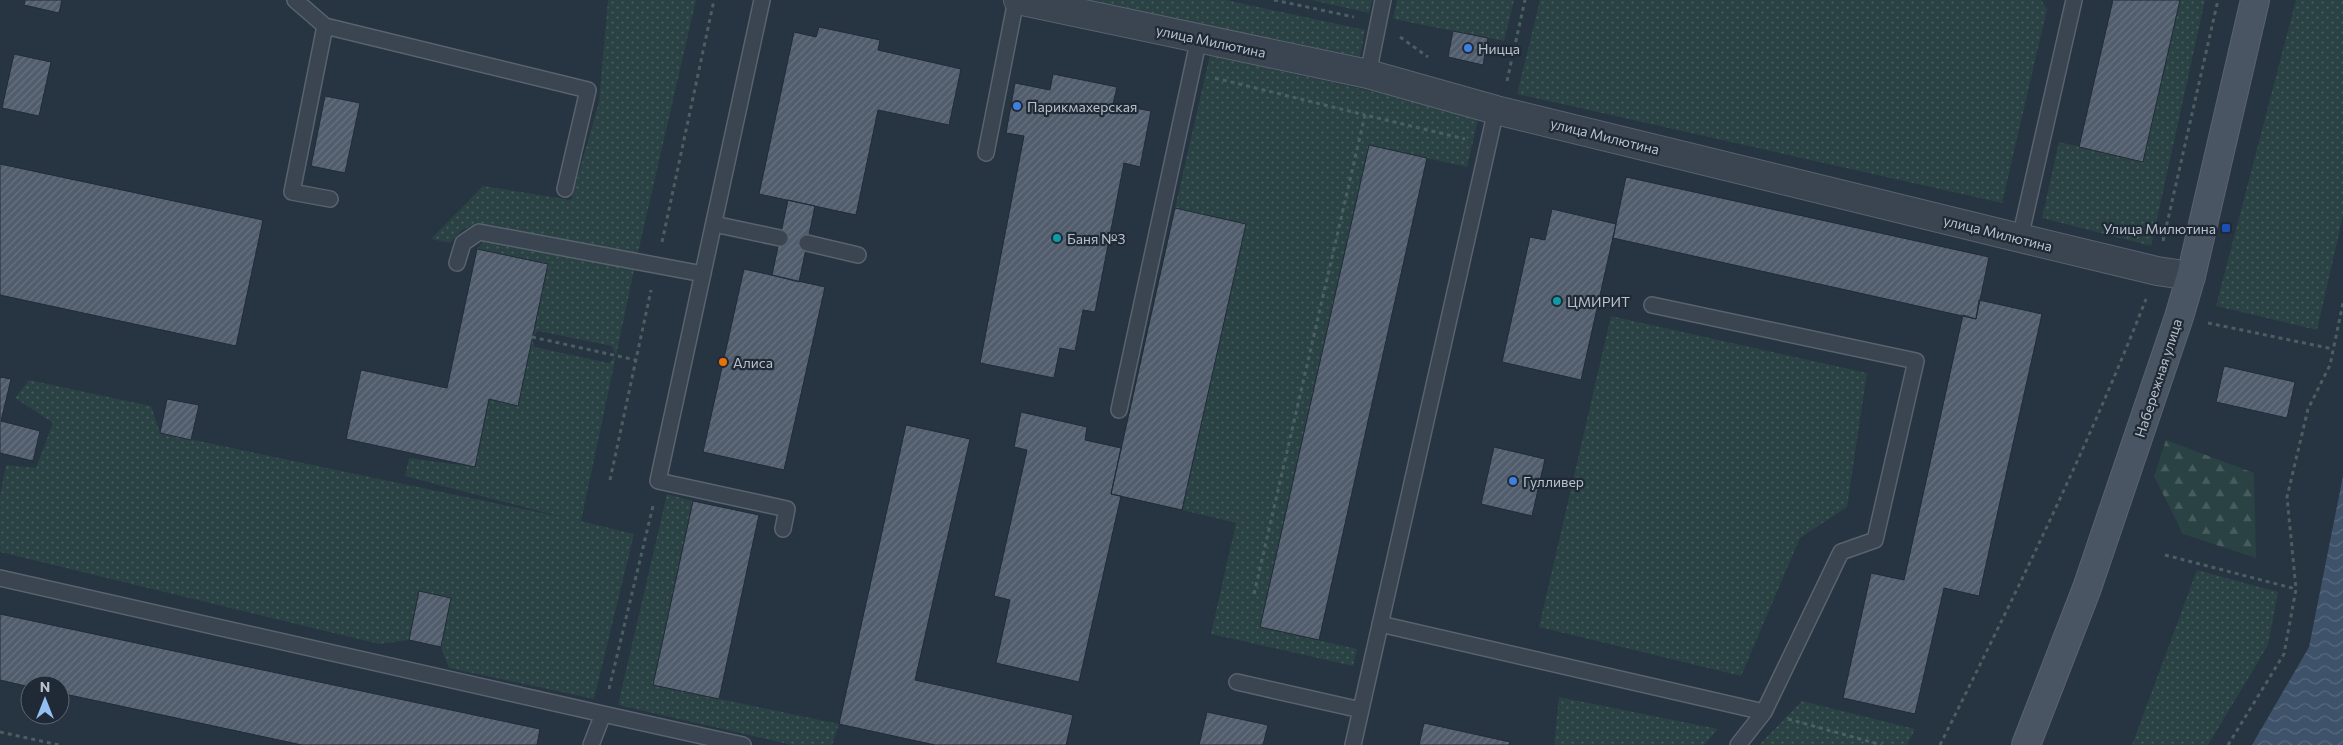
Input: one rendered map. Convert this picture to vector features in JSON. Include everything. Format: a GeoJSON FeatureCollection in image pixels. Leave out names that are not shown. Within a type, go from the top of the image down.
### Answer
{"type":"FeatureCollection","features":[{"type":"Feature","properties":{"kind":"main road","name":"Набережная улица"},"geometry":{"type":"LineString","coordinates":[[2026,745],[2087,588],[2146,418],[2191,276],[2255,0]]}},
{"type":"Feature","properties":{"kind":"street","name":"улица Милютина"},"geometry":{"type":"LineString","coordinates":[[1017,0],[1368,74],[1496,110],[2157,272],[2191,276]]}},
{"type":"Feature","properties":{"kind":"lane"},"geometry":{"type":"LineString","coordinates":[[295,0],[325,26],[588,90],[565,189]]}},
{"type":"Feature","properties":{"kind":"lane"},"geometry":{"type":"LineString","coordinates":[[762,0],[658,481],[787,510],[783,529]]}},
{"type":"Feature","properties":{"kind":"lane"},"geometry":{"type":"LineString","coordinates":[[986,152],[1017,0]]}},
{"type":"Feature","properties":{"kind":"lane"},"geometry":{"type":"LineString","coordinates":[[1368,74],[1383,0]]}},
{"type":"Feature","properties":{"kind":"lane"},"geometry":{"type":"LineString","coordinates":[[2020,238],[2074,0]]}},
{"type":"Feature","properties":{"kind":"lane"},"geometry":{"type":"LineString","coordinates":[[325,26],[292,192],[330,199]]}},
{"type":"Feature","properties":{"kind":"lane"},"geometry":{"type":"LineString","coordinates":[[1118,410],[1199,38]]}},
{"type":"Feature","properties":{"kind":"lane"},"geometry":{"type":"LineString","coordinates":[[1353,745],[1496,110]]}},
{"type":"Feature","properties":{"kind":"lane"},"geometry":{"type":"LineString","coordinates":[[714,224],[780,238]]}},
{"type":"Feature","properties":{"kind":"lane"},"geometry":{"type":"LineString","coordinates":[[457,263],[463,243],[479,232],[703,274]]}},
{"type":"Feature","properties":{"kind":"lane"},"geometry":{"type":"LineString","coordinates":[[807,243],[858,255]]}},
{"type":"Feature","properties":{"kind":"lane"},"geometry":{"type":"LineString","coordinates":[[1652,305],[1916,361],[1875,540],[1841,552],[1764,712],[1738,745]]}},
{"type":"Feature","properties":{"kind":"lane"},"geometry":{"type":"LineString","coordinates":[[0,578],[743,745]]}},
{"type":"Feature","properties":{"kind":"lane"},"geometry":{"type":"LineString","coordinates":[[1380,624],[1764,712]]}},
{"type":"Feature","properties":{"kind":"lane"},"geometry":{"type":"LineString","coordinates":[[1237,682],[1361,710]]}},
{"type":"Feature","properties":{"kind":"lane"},"geometry":{"type":"LineString","coordinates":[[592,745],[603,714]]}},
{"type":"Feature","properties":{"kind":"path"},"geometry":{"type":"LineString","coordinates":[[1496,110],[1506,82],[1525,0]]}},
{"type":"Feature","properties":{"kind":"path"},"geometry":{"type":"LineString","coordinates":[[1940,745],[2019,587],[2093,426],[2157,272],[2218,0]]}},
{"type":"Feature","properties":{"kind":"path"},"geometry":{"type":"LineString","coordinates":[[1207,76],[1470,140]]}},
{"type":"Feature","properties":{"kind":"path"},"geometry":{"type":"LineString","coordinates":[[1254,594],[1365,115]]}},
{"type":"Feature","properties":{"kind":"path"},"geometry":{"type":"LineString","coordinates":[[2228,745],[2284,654],[2296,589],[2287,497],[2308,409],[2330,364],[2343,303]]}},
{"type":"Feature","properties":{"kind":"path"},"geometry":{"type":"LineString","coordinates":[[2238,330],[2332,349]]}},
{"type":"Feature","properties":{"kind":"path"},"geometry":{"type":"LineString","coordinates":[[532,338],[636,360]]}},
{"type":"Feature","properties":{"kind":"path"},"geometry":{"type":"LineString","coordinates":[[603,714],[658,481]]}},
{"type":"Feature","properties":{"kind":"path"},"geometry":{"type":"LineString","coordinates":[[2165,555],[2296,589]]}},
{"type":"Feature","properties":{"kind":"path"},"geometry":{"type":"LineString","coordinates":[[1764,712],[1882,745]]}},
{"type":"Feature","properties":{"kind":"path"},"geometry":{"type":"LineString","coordinates":[[0,732],[59,745]]}},
{"type":"Feature","properties":{"kind":"green space"},"geometry":{"type":"Polygon","coordinates":[[[608,0],[696,0],[636,261],[626,251],[477,223],[462,230],[450,243],[431,239],[483,186],[571,200],[599,102],[608,0]]]}},
{"type":"Feature","properties":{"kind":"green space"},"geometry":{"type":"Polygon","coordinates":[[[1091,0],[1226,0],[1365,30],[1360,57],[1091,0]]]}},
{"type":"Feature","properties":{"kind":"green space"},"geometry":{"type":"Polygon","coordinates":[[[1311,0],[1372,0],[1369,13],[1311,0]]]}},
{"type":"Feature","properties":{"kind":"green space"},"geometry":{"type":"Polygon","coordinates":[[[1397,0],[1514,0],[1504,41],[1393,19],[1397,0]]]}},
{"type":"Feature","properties":{"kind":"green space"},"geometry":{"type":"Polygon","coordinates":[[[1540,0],[2041,0],[2047,9],[2002,203],[1517,94],[1540,0]]]}},
{"type":"Feature","properties":{"kind":"green space"},"geometry":{"type":"Polygon","coordinates":[[[2180,0],[2205,0],[2151,246],[2042,218],[2059,142],[2143,161],[2180,0]]]}},
{"type":"Feature","properties":{"kind":"green space"},"geometry":{"type":"Polygon","coordinates":[[[2296,0],[2343,0],[2343,216],[2317,330],[2216,306],[2296,0]]]}},
{"type":"Feature","properties":{"kind":"green space"},"geometry":{"type":"Polygon","coordinates":[[[1210,55],[1479,115],[1467,167],[1369,145],[1260,627],[1357,649],[1353,666],[1211,634],[1236,523],[1182,510],[1246,224],[1175,208],[1210,55]]]}},
{"type":"Feature","properties":{"kind":"green space"},"geometry":{"type":"Polygon","coordinates":[[[485,240],[636,261],[616,356],[612,346],[538,331],[532,338],[548,264],[477,249],[485,240]]]}},
{"type":"Feature","properties":{"kind":"green space"},"geometry":{"type":"Polygon","coordinates":[[[1611,316],[1867,373],[1847,507],[1800,538],[1741,676],[1539,627],[1611,316]]]}},
{"type":"Feature","properties":{"kind":"green space"},"geometry":{"type":"Polygon","coordinates":[[[532,339],[534,347],[609,363],[616,356],[581,521],[634,534],[594,699],[449,668],[441,647],[451,598],[419,591],[409,640],[379,644],[0,552],[0,495],[6,465],[36,468],[53,423],[15,398],[29,380],[151,406],[160,433],[566,518],[405,476],[409,458],[475,467],[489,399],[518,405],[532,339]]]}},
{"type":"Feature","properties":{"kind":"green space"},"geometry":{"type":"Polygon","coordinates":[[[2166,440],[2254,473],[2256,558],[2183,534],[2154,476],[2166,440]]]}},
{"type":"Feature","properties":{"kind":"green space"},"geometry":{"type":"Polygon","coordinates":[[[667,494],[693,501],[653,685],[839,724],[832,745],[792,745],[618,705],[667,494]]]}},
{"type":"Feature","properties":{"kind":"green space"},"geometry":{"type":"Polygon","coordinates":[[[2197,570],[2278,592],[2268,645],[2208,745],[2132,745],[2197,570]]]}},
{"type":"Feature","properties":{"kind":"green space"},"geometry":{"type":"Polygon","coordinates":[[[1559,697],[1718,729],[1704,745],[1554,745],[1559,697]]]}},
{"type":"Feature","properties":{"kind":"green space"},"geometry":{"type":"Polygon","coordinates":[[[1802,701],[1915,729],[1907,745],[1759,745],[1802,701]]]}},
{"type":"Feature","properties":{"kind":"water"},"geometry":{"type":"Polygon","coordinates":[[[2343,476],[2343,745],[2252,745],[2309,647],[2343,476]]]}},
{"type":"Feature","properties":{"kind":"building"},"geometry":{"type":"Polygon","coordinates":[[[25,0],[62,0],[59,13],[24,5],[25,0]]]}},
{"type":"Feature","properties":{"kind":"building"},"geometry":{"type":"Polygon","coordinates":[[[2113,0],[2180,0],[2143,162],[2079,147],[2113,0]]]}},
{"type":"Feature","properties":{"kind":"building"},"geometry":{"type":"Polygon","coordinates":[[[819,27],[880,40],[878,50],[961,69],[949,125],[878,110],[856,215],[759,194],[794,32],[816,37],[819,27]]]}},
{"type":"Feature","properties":{"kind":"building","name":"Ницца"},"geometry":{"type":"Polygon","coordinates":[[[1453,31],[1488,38],[1483,65],[1448,57],[1453,31]]]}},
{"type":"Feature","properties":{"kind":"building"},"geometry":{"type":"Polygon","coordinates":[[[14,54],[51,62],[39,116],[2,108],[14,54]]]}},
{"type":"Feature","properties":{"kind":"building","name":"Баня №3"},"geometry":{"type":"Polygon","coordinates":[[[1053,74],[1117,87],[1113,104],[1151,111],[1140,167],[1124,163],[1095,312],[1083,310],[1075,351],[1060,348],[1054,378],[980,363],[1024,136],[1006,133],[1015,83],[1050,90],[1053,74]]]}},
{"type":"Feature","properties":{"kind":"building"},"geometry":{"type":"Polygon","coordinates":[[[325,96],[360,103],[345,173],[311,166],[325,96]]]}},
{"type":"Feature","properties":{"kind":"building"},"geometry":{"type":"Polygon","coordinates":[[[1369,145],[1427,158],[1319,640],[1260,627],[1369,145]]]}},
{"type":"Feature","properties":{"kind":"building"},"geometry":{"type":"Polygon","coordinates":[[[0,164],[263,220],[236,346],[0,295],[0,164]]]}},
{"type":"Feature","properties":{"kind":"building"},"geometry":{"type":"Polygon","coordinates":[[[1626,177],[1989,257],[1976,319],[1613,238],[1626,177]]]}},
{"type":"Feature","properties":{"kind":"building"},"geometry":{"type":"Polygon","coordinates":[[[788,200],[815,206],[799,282],[772,275],[788,200]]]}},
{"type":"Feature","properties":{"kind":"building"},"geometry":{"type":"Polygon","coordinates":[[[1175,208],[1246,224],[1182,510],[1111,494],[1175,208]]]}},
{"type":"Feature","properties":{"kind":"building","name":"ЦМИРИТ"},"geometry":{"type":"Polygon","coordinates":[[[1552,209],[1616,224],[1581,380],[1502,362],[1530,237],[1545,240],[1552,209]]]}},
{"type":"Feature","properties":{"kind":"building"},"geometry":{"type":"Polygon","coordinates":[[[477,249],[548,264],[518,406],[489,399],[475,467],[346,439],[361,370],[447,388],[477,249]]]}},
{"type":"Feature","properties":{"kind":"building"},"geometry":{"type":"Polygon","coordinates":[[[744,269],[825,287],[784,470],[703,452],[744,269]]]}},
{"type":"Feature","properties":{"kind":"building"},"geometry":{"type":"Polygon","coordinates":[[[1979,300],[2042,314],[1979,596],[1944,588],[1915,714],[1843,698],[1871,573],[1904,580],[1963,315],[1976,319],[1979,300]]]}},
{"type":"Feature","properties":{"kind":"building"},"geometry":{"type":"Polygon","coordinates":[[[2224,366],[2295,382],[2287,418],[2216,402],[2224,366]]]}},
{"type":"Feature","properties":{"kind":"building"},"geometry":{"type":"Polygon","coordinates":[[[0,377],[11,379],[1,421],[40,431],[33,461],[0,453],[0,377]]]}},
{"type":"Feature","properties":{"kind":"building"},"geometry":{"type":"Polygon","coordinates":[[[167,399],[199,405],[191,440],[160,433],[167,399]]]}},
{"type":"Feature","properties":{"kind":"building"},"geometry":{"type":"Polygon","coordinates":[[[1021,412],[1087,427],[1085,440],[1121,448],[1111,494],[1121,496],[1079,682],[996,663],[1010,600],[994,596],[1027,450],[1014,447],[1021,412]]]}},
{"type":"Feature","properties":{"kind":"building"},"geometry":{"type":"Polygon","coordinates":[[[906,425],[970,439],[915,680],[1073,715],[1066,745],[935,745],[839,724],[906,425]]]}},
{"type":"Feature","properties":{"kind":"building","name":"Гулливер"},"geometry":{"type":"Polygon","coordinates":[[[1494,447],[1545,459],[1532,516],[1481,504],[1494,447]]]}},
{"type":"Feature","properties":{"kind":"building"},"geometry":{"type":"Polygon","coordinates":[[[693,501],[759,515],[719,699],[653,685],[693,501]]]}},
{"type":"Feature","properties":{"kind":"building"},"geometry":{"type":"Polygon","coordinates":[[[419,591],[451,598],[441,647],[409,640],[419,591]]]}},
{"type":"Feature","properties":{"kind":"building"},"geometry":{"type":"Polygon","coordinates":[[[0,614],[540,729],[537,745],[302,745],[70,695],[70,675],[20,675],[20,685],[0,680],[0,614]]]}},
{"type":"Feature","properties":{"kind":"building"},"geometry":{"type":"Polygon","coordinates":[[[1207,712],[1268,725],[1263,745],[1199,745],[1207,712]]]}},
{"type":"Feature","properties":{"kind":"building"},"geometry":{"type":"Polygon","coordinates":[[[1424,723],[1510,742],[1509,745],[1419,745],[1424,723]]]}},
{"type":"Feature","properties":{"kind":"place","name":"Ницца"},"geometry":{"type":"Point","coordinates":[1468,48]}},
{"type":"Feature","properties":{"kind":"place","name":"Парикмахерская"},"geometry":{"type":"Point","coordinates":[1017,106]}},
{"type":"Feature","properties":{"kind":"place","name":"Улица Милютина"},"geometry":{"type":"Point","coordinates":[2226,228]}},
{"type":"Feature","properties":{"kind":"place","name":"Баня №3"},"geometry":{"type":"Point","coordinates":[1057,238]}},
{"type":"Feature","properties":{"kind":"place","name":"ЦМИРИТ"},"geometry":{"type":"Point","coordinates":[1557,301]}},
{"type":"Feature","properties":{"kind":"place","name":"Алиса"},"geometry":{"type":"Point","coordinates":[723,362]}},
{"type":"Feature","properties":{"kind":"place","name":"Гулливер"},"geometry":{"type":"Point","coordinates":[1513,481]}}]}
